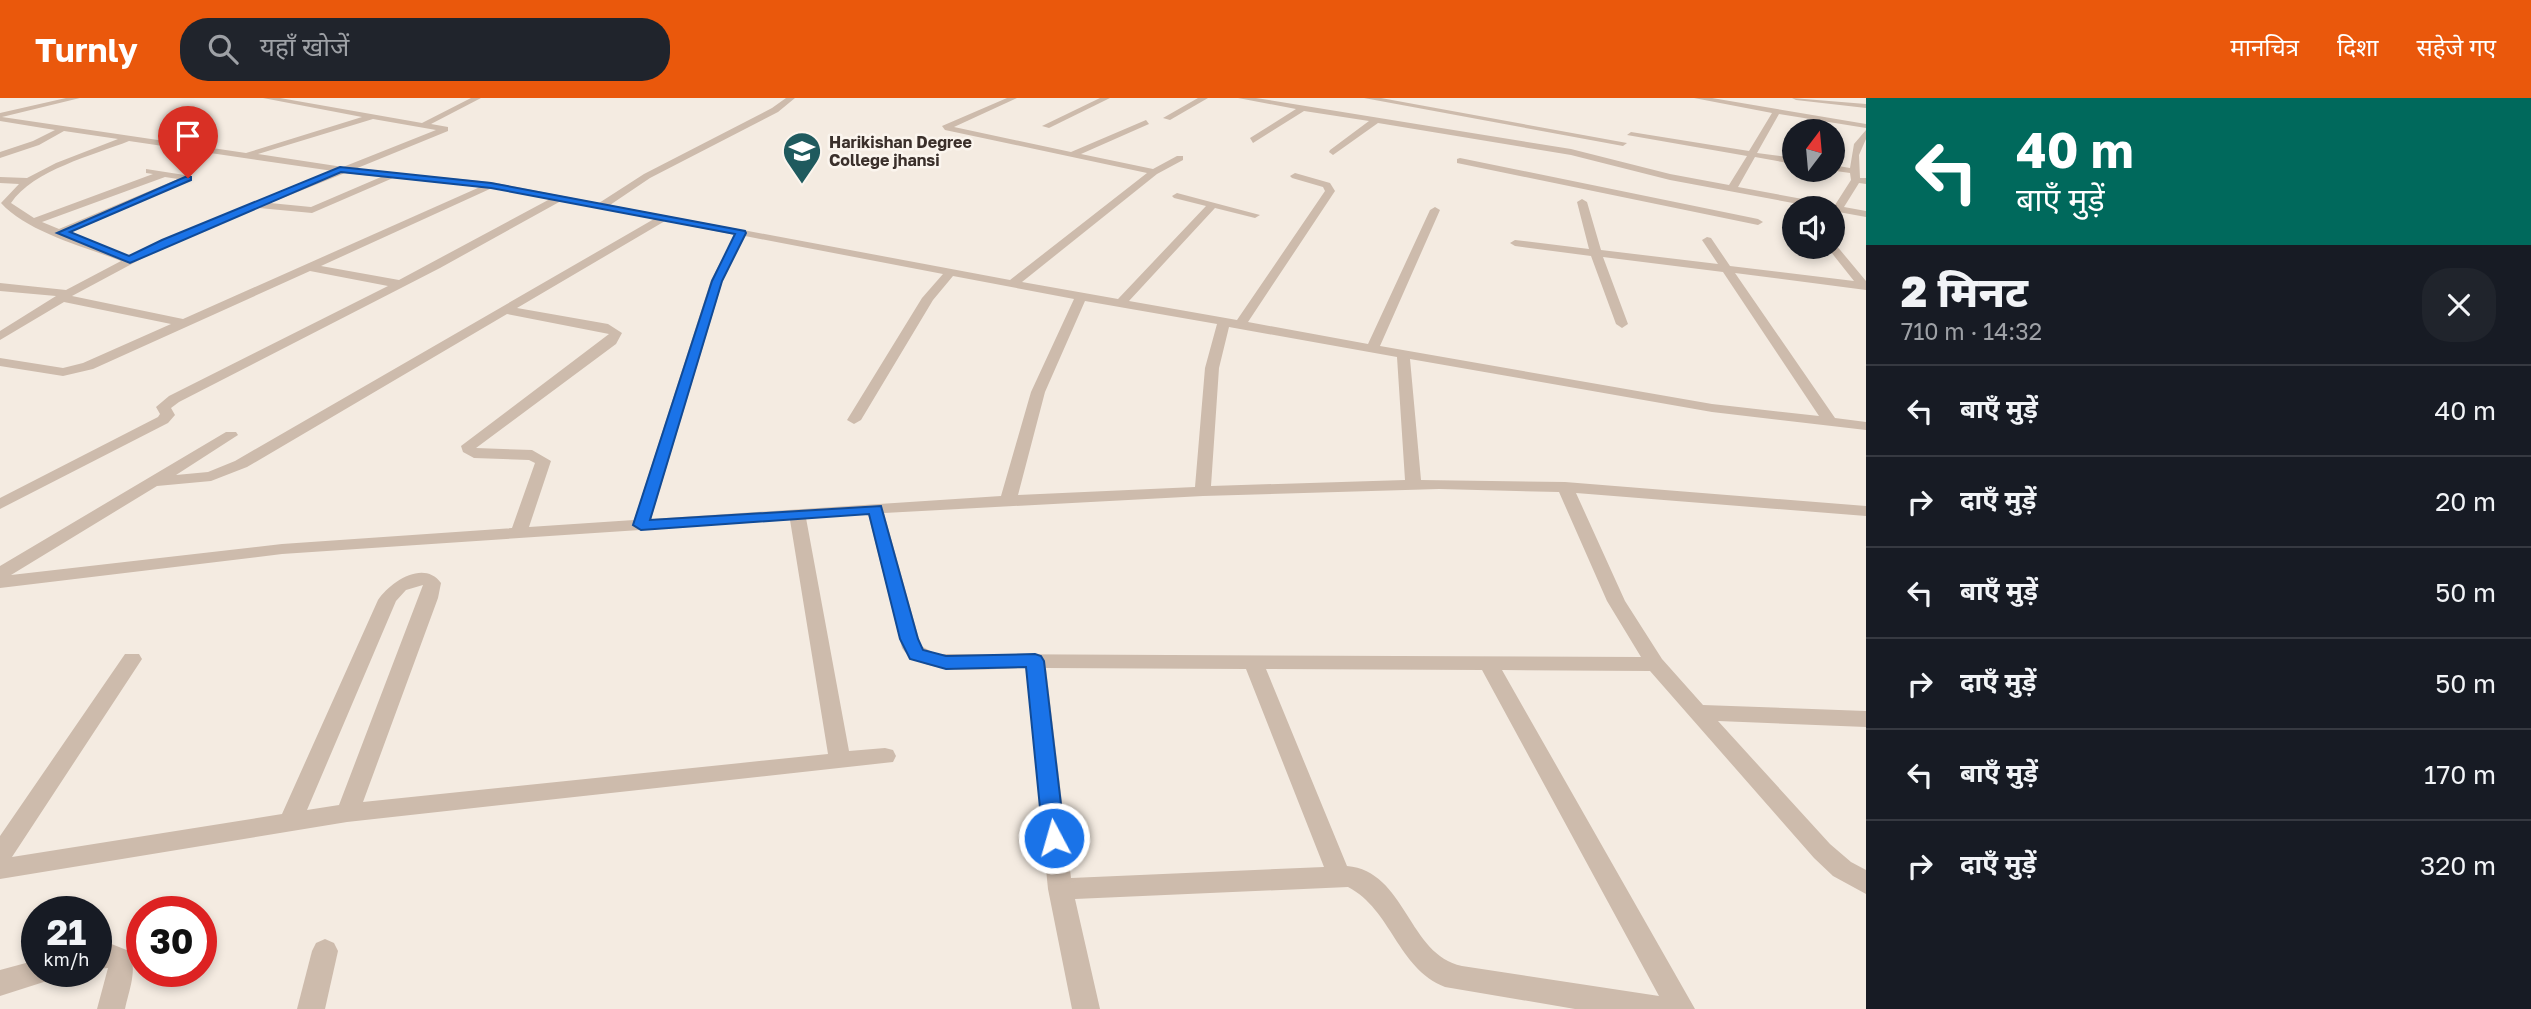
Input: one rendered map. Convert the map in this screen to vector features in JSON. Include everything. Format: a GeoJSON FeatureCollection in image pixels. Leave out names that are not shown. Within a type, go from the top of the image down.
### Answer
{"type":"FeatureCollection","features":[{"type":"Feature","properties":{"kind":"street"},"geometry":{"type":"LineString","coordinates":[[0,117],[76,98]]}},
{"type":"Feature","properties":{"kind":"street"},"geometry":{"type":"LineString","coordinates":[[0,336],[130,260],[340,170],[445,129],[267,98]]}},
{"type":"Feature","properties":{"kind":"street"},"geometry":{"type":"LineString","coordinates":[[425,124],[477,98]]}},
{"type":"Feature","properties":{"kind":"street"},"geometry":{"type":"LineString","coordinates":[[601,206],[648,176],[775,110],[791,98]]}},
{"type":"Feature","properties":{"kind":"street"},"geometry":{"type":"LineString","coordinates":[[1013,98],[945,128],[1154,172]]}},
{"type":"Feature","properties":{"kind":"street"},"geometry":{"type":"LineString","coordinates":[[1046,126],[1106,98]]}},
{"type":"Feature","properties":{"kind":"street"},"geometry":{"type":"LineString","coordinates":[[1167,118],[1204,98]]}},
{"type":"Feature","properties":{"kind":"street"},"geometry":{"type":"LineString","coordinates":[[1242,98],[1606,160],[1637,169],[1782,199]]}},
{"type":"Feature","properties":{"kind":"street"},"geometry":{"type":"LineString","coordinates":[[1368,98],[1623,143]]}},
{"type":"Feature","properties":{"kind":"street"},"geometry":{"type":"LineString","coordinates":[[1698,98],[1866,126]]}},
{"type":"Feature","properties":{"kind":"street"},"geometry":{"type":"LineString","coordinates":[[1796,98],[1866,106]]}},
{"type":"Feature","properties":{"kind":"street"},"geometry":{"type":"LineString","coordinates":[[1253,140],[1303,108]]}},
{"type":"Feature","properties":{"kind":"street"},"geometry":{"type":"LineString","coordinates":[[1732,189],[1777,111]]}},
{"type":"Feature","properties":{"kind":"street"},"geometry":{"type":"LineString","coordinates":[[243,156],[374,116]]}},
{"type":"Feature","properties":{"kind":"street"},"geometry":{"type":"LineString","coordinates":[[0,117],[60,130],[340,170],[491,185],[1081,297],[1372,349],[1712,408],[1866,426]]}},
{"type":"Feature","properties":{"kind":"street"},"geometry":{"type":"LineString","coordinates":[[1333,152],[1376,120]]}},
{"type":"Feature","properties":{"kind":"street"},"geometry":{"type":"LineString","coordinates":[[1072,155],[1146,122]]}},
{"type":"Feature","properties":{"kind":"street"},"geometry":{"type":"LineString","coordinates":[[1606,160],[1641,125]]}},
{"type":"Feature","properties":{"kind":"street"},"geometry":{"type":"LineString","coordinates":[[0,155],[36,143],[60,130]]}},
{"type":"Feature","properties":{"kind":"street"},"geometry":{"type":"LineString","coordinates":[[1845,197],[1859,177],[1852,160],[1866,133]]}},
{"type":"Feature","properties":{"kind":"street"},"geometry":{"type":"LineString","coordinates":[[1631,135],[1782,159]]}},
{"type":"Feature","properties":{"kind":"street"},"geometry":{"type":"LineString","coordinates":[[126,139],[28,181],[9,195],[6,203],[11,210],[34,221],[130,260]]}},
{"type":"Feature","properties":{"kind":"street"},"geometry":{"type":"LineString","coordinates":[[1012,284],[1154,172],[1180,158]]}},
{"type":"Feature","properties":{"kind":"street"},"geometry":{"type":"LineString","coordinates":[[1460,161],[1758,222]]}},
{"type":"Feature","properties":{"kind":"street"},"geometry":{"type":"LineString","coordinates":[[1628,176],[1637,169]]}},
{"type":"Feature","properties":{"kind":"street"},"geometry":{"type":"LineString","coordinates":[[62,233],[187,180],[149,171]]}},
{"type":"Feature","properties":{"kind":"street"},"geometry":{"type":"LineString","coordinates":[[34,221],[163,174]]}},
{"type":"Feature","properties":{"kind":"street"},"geometry":{"type":"LineString","coordinates":[[257,205],[313,210],[393,175]]}},
{"type":"Feature","properties":{"kind":"street"},"geometry":{"type":"LineString","coordinates":[[1240,325],[1330,191],[1327,185],[1295,176]]}},
{"type":"Feature","properties":{"kind":"street"},"geometry":{"type":"LineString","coordinates":[[0,180],[28,181]]}},
{"type":"Feature","properties":{"kind":"street"},"geometry":{"type":"LineString","coordinates":[[1610,192],[1619,184]]}},
{"type":"Feature","properties":{"kind":"street"},"geometry":{"type":"LineString","coordinates":[[0,362],[49,371],[76,370],[491,185]]}},
{"type":"Feature","properties":{"kind":"street"},"geometry":{"type":"LineString","coordinates":[[1177,196],[1255,215]]}},
{"type":"Feature","properties":{"kind":"street"},"geometry":{"type":"LineString","coordinates":[[0,504],[163,420],[168,415],[163,407],[174,399],[399,284],[559,198]]}},
{"type":"Feature","properties":{"kind":"street"},"geometry":{"type":"LineString","coordinates":[[1582,202],[1595,253],[1622,324]]}},
{"type":"Feature","properties":{"kind":"street"},"geometry":{"type":"LineString","coordinates":[[1120,304],[1213,205]]}},
{"type":"Feature","properties":{"kind":"street"},"geometry":{"type":"LineString","coordinates":[[1372,349],[1435,210]]}},
{"type":"Feature","properties":{"kind":"street"},"geometry":{"type":"LineString","coordinates":[[1845,210],[1866,214]]}},
{"type":"Feature","properties":{"kind":"street"},"geometry":{"type":"LineString","coordinates":[[154,482],[211,476],[230,470],[663,218]]}},
{"type":"Feature","properties":{"kind":"street"},"geometry":{"type":"LineString","coordinates":[[641,525],[717,281],[741,233]]}},
{"type":"Feature","properties":{"kind":"street"},"geometry":{"type":"LineString","coordinates":[[1707,240],[1830,421]]}},
{"type":"Feature","properties":{"kind":"street"},"geometry":{"type":"LineString","coordinates":[[1515,243],[1865,285]]}},
{"type":"Feature","properties":{"kind":"street"},"geometry":{"type":"LineString","coordinates":[[1842,259],[1865,285]]}},
{"type":"Feature","properties":{"kind":"street"},"geometry":{"type":"LineString","coordinates":[[308,267],[399,284]]}},
{"type":"Feature","properties":{"kind":"street"},"geometry":{"type":"LineString","coordinates":[[854,420],[929,298],[950,272]]}},
{"type":"Feature","properties":{"kind":"street"},"geometry":{"type":"LineString","coordinates":[[0,287],[65,296],[184,323]]}},
{"type":"Feature","properties":{"kind":"street"},"geometry":{"type":"LineString","coordinates":[[1008,501],[1038,392],[1081,297]]}},
{"type":"Feature","properties":{"kind":"street"},"geometry":{"type":"LineString","coordinates":[[506,310],[608,328],[616,333],[611,341],[468,446],[474,453],[532,455],[543,461],[518,534]]}},
{"type":"Feature","properties":{"kind":"street"},"geometry":{"type":"LineString","coordinates":[[1203,491],[1212,368],[1224,322]]}},
{"type":"Feature","properties":{"kind":"street"},"geometry":{"type":"LineString","coordinates":[[1404,354],[1413,484]]}},
{"type":"Feature","properties":{"kind":"street"},"geometry":{"type":"LineString","coordinates":[[0,574],[231,435]]}},
{"type":"Feature","properties":{"kind":"street"},"geometry":{"type":"LineString","coordinates":[[0,582],[282,550],[875,509],[1203,491],[1413,484],[1565,487],[1866,512]]}},
{"type":"Feature","properties":{"kind":"street"},"geometry":{"type":"LineString","coordinates":[[1565,487],[1616,601],[1655,664],[1822,851],[1842,869],[1866,884]]}},
{"type":"Feature","properties":{"kind":"street"},"geometry":{"type":"LineString","coordinates":[[875,509],[909,639],[917,654],[946,663],[1035,661],[1655,664]]}},
{"type":"Feature","properties":{"kind":"street"},"geometry":{"type":"LineString","coordinates":[[797,514],[840,761]]}},
{"type":"Feature","properties":{"kind":"street"},"geometry":{"type":"LineString","coordinates":[[290,822],[387,600],[407,582],[428,579],[432,583],[429,598],[347,813]]}},
{"type":"Feature","properties":{"kind":"street"},"geometry":{"type":"LineString","coordinates":[[0,855],[132,659]]}},
{"type":"Feature","properties":{"kind":"street"},"geometry":{"type":"LineString","coordinates":[[1035,661],[1059,889],[1086,1009]]}},
{"type":"Feature","properties":{"kind":"street"},"geometry":{"type":"LineString","coordinates":[[1253,662],[1339,875]]}},
{"type":"Feature","properties":{"kind":"street"},"geometry":{"type":"LineString","coordinates":[[1488,663],[1681,1009]]}},
{"type":"Feature","properties":{"kind":"street"},"geometry":{"type":"LineString","coordinates":[[1698,712],[1866,719]]}},
{"type":"Feature","properties":{"kind":"street"},"geometry":{"type":"LineString","coordinates":[[0,869],[347,813],[885,756]]}},
{"type":"Feature","properties":{"kind":"street"},"geometry":{"type":"LineString","coordinates":[[1059,889],[1339,875],[1364,881],[1375,889],[1424,957],[1436,970],[1445,974],[1462,979],[1660,1009]]}},
{"type":"Feature","properties":{"kind":"street"},"geometry":{"type":"LineString","coordinates":[[311,1009],[325,951]]}},
{"type":"Feature","properties":{"kind":"street"},"geometry":{"type":"LineString","coordinates":[[111,1009],[121,968],[120,960],[112,956]]}},
{"type":"Feature","properties":{"kind":"street"},"geometry":{"type":"LineString","coordinates":[[0,983],[21,977]]}},
{"type":"Feature","properties":{"kind":"place","name":"Harikishan Degree College jhansi"},"geometry":{"type":"Point","coordinates":[802,185]}},
{"type":"Feature","properties":{"kind":"route"},"geometry":{"type":"LineString","coordinates":[[188,178],[62,233],[130,260],[165,242],[340,170],[491,185],[741,233],[717,281],[641,525],[875,509],[909,639],[917,654],[925,659],[946,663],[1035,661],[1054,838]]}}]}
